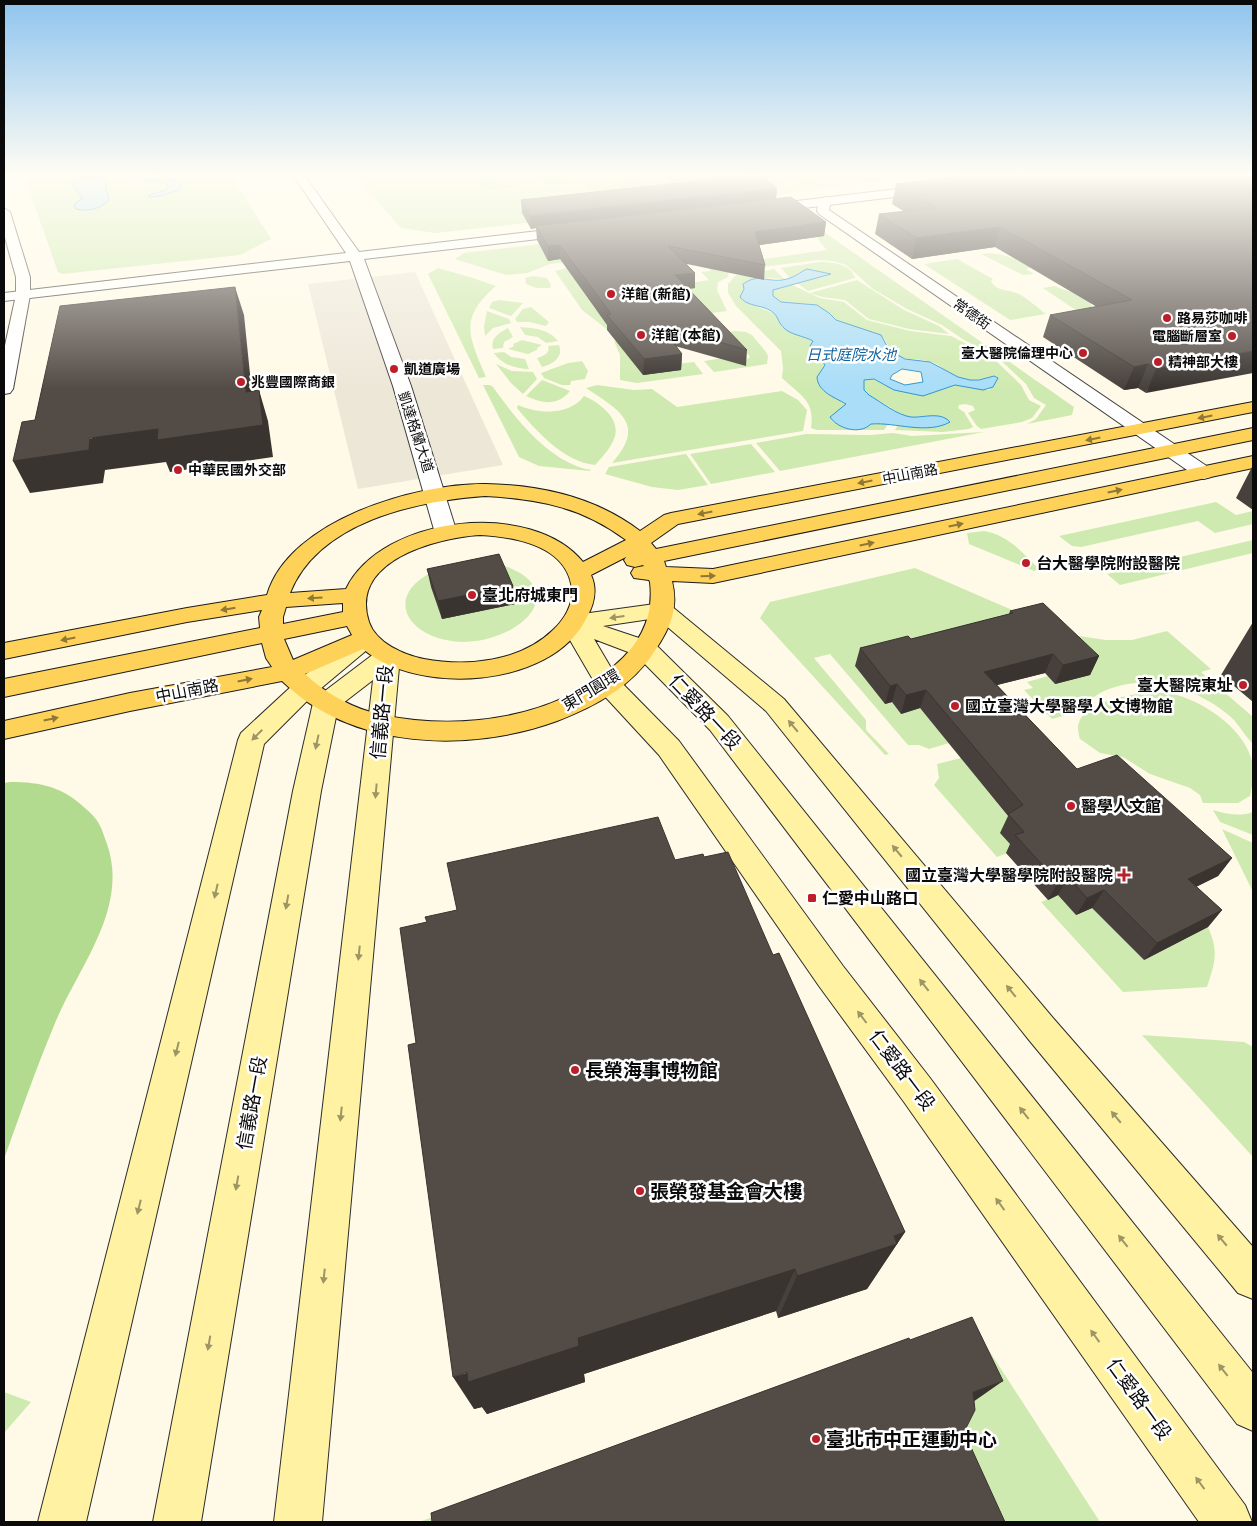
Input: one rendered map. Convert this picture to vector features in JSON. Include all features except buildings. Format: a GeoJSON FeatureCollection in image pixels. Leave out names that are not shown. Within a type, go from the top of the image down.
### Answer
{"type":"FeatureCollection","features":[{"type":"Feature","properties":{"kind":"main road","name":"中山南路"},"geometry":{"type":"LineString","coordinates":[[650,558],[671,519],[1253,407]]}},
{"type":"Feature","properties":{"kind":"main road","name":"中山南路"},"geometry":{"type":"LineString","coordinates":[[580,572],[1253,434]]}},
{"type":"Feature","properties":{"kind":"main road","name":"中山南路"},"geometry":{"type":"LineString","coordinates":[[580,572],[650,558],[713,576],[1253,462]]}},
{"type":"Feature","properties":{"kind":"main road"},"geometry":{"type":"LineString","coordinates":[[306,688],[277,654],[272,634],[271,615],[276,596],[285,578],[298,561],[334,532],[380,509],[436,495],[467,491],[503,491],[562,500],[606,517],[624,528],[650,558]]}},
{"type":"Feature","properties":{"kind":"main road"},"geometry":{"type":"LineString","coordinates":[[4,651],[276,601],[366,627],[404,662],[439,670],[498,666],[525,657],[549,645],[561,636],[581,608],[585,593],[584,582],[580,572],[564,554],[554,546],[527,536],[488,530],[446,533],[414,542],[387,556],[366,574],[366,627]]}},
{"type":"Feature","properties":{"kind":"main road","name":"東門圓環"},"geometry":{"type":"LineString","coordinates":[[306,688],[352,715],[382,724],[415,729],[450,731],[485,728],[520,722],[560,710],[582,700],[608,684],[629,667],[645,649],[656,630],[662,610],[663,592],[650,558]]}},
{"type":"Feature","properties":{"kind":"main road"},"geometry":{"type":"LineString","coordinates":[[572,623],[662,610],[775,705],[1041,1029],[1253,1278]]}},
{"type":"Feature","properties":{"kind":"main road","name":"仁愛路一段"},"geometry":{"type":"LineString","coordinates":[[572,623],[645,649],[725,730],[1253,1408]]}},
{"type":"Feature","properties":{"kind":"main road","name":"仁愛路一段"},"geometry":{"type":"LineString","coordinates":[[572,623],[608,684],[669,748],[831,976],[918,1090],[1228,1522]]}},
{"type":"Feature","properties":{"kind":"main road","name":"中山南路"},"geometry":{"type":"LineString","coordinates":[[4,730],[130,702],[306,688],[366,627]]}},
{"type":"Feature","properties":{"kind":"main road"},"geometry":{"type":"LineString","coordinates":[[4,688],[272,634],[366,627]]}},
{"type":"Feature","properties":{"kind":"main road","name":"信義路一段"},"geometry":{"type":"LineString","coordinates":[[62,1522],[251,740],[366,627]]}},
{"type":"Feature","properties":{"kind":"main road","name":"信義路一段"},"geometry":{"type":"LineString","coordinates":[[298,1522],[382,724],[366,627]]}},
{"type":"Feature","properties":{"kind":"main road","name":"信義路一段"},"geometry":{"type":"LineString","coordinates":[[177,1522],[307,791],[306,688]]}},
{"type":"Feature","properties":{"kind":"street"},"geometry":{"type":"LineString","coordinates":[[4,389],[23,295],[23,277],[14,246]]}},
{"type":"Feature","properties":{"kind":"street","name":"凱達格蘭大道"},"geometry":{"type":"LineString","coordinates":[[348,246],[356,257],[402,386],[446,533]]}},
{"type":"Feature","properties":{"kind":"street"},"geometry":{"type":"LineString","coordinates":[[4,297],[448,246]]}},
{"type":"Feature","properties":{"kind":"street","name":"常德街"},"geometry":{"type":"LineString","coordinates":[[874,246],[1204,473]]}},
{"type":"Feature","properties":{"kind":"green space"},"geometry":{"type":"Polygon","coordinates":[[[49,246],[257,246],[240,255],[62,274],[58,272],[49,246]]]}},
{"type":"Feature","properties":{"kind":"green space"},"geometry":{"type":"Polygon","coordinates":[[[522,246],[599,246],[609,257],[550,264],[527,273],[506,275],[455,259],[464,253],[522,246]]]}},
{"type":"Feature","properties":{"kind":"green space"},"geometry":{"type":"Polygon","coordinates":[[[824,246],[844,246],[1074,407],[1072,415],[1027,424],[1036,419],[1046,405],[1034,398],[1026,384],[996,356],[873,289],[846,265],[833,261],[818,260],[729,271],[728,277],[718,282],[717,290],[727,311],[697,315],[699,299],[684,294],[690,283],[709,280],[701,272],[711,271],[698,258],[722,265],[827,250],[824,246]]]}},
{"type":"Feature","properties":{"kind":"green space"},"geometry":{"type":"Polygon","coordinates":[[[981,254],[995,254],[1014,259],[1032,267],[1026,269],[1034,274],[1023,275],[981,254]]]}},
{"type":"Feature","properties":{"kind":"green space"},"geometry":{"type":"Polygon","coordinates":[[[957,259],[993,279],[991,281],[996,287],[1028,299],[1046,314],[1010,320],[924,264],[957,259]]]}},
{"type":"Feature","properties":{"kind":"green space"},"geometry":{"type":"Polygon","coordinates":[[[820,262],[835,263],[845,267],[853,273],[855,278],[808,291],[797,283],[831,274],[801,274],[790,278],[781,268],[820,262]]]}},
{"type":"Feature","properties":{"kind":"green space"},"geometry":{"type":"Polygon","coordinates":[[[575,266],[603,302],[592,304],[596,310],[601,310],[612,326],[609,331],[582,310],[555,271],[575,266]]]}},
{"type":"Feature","properties":{"kind":"green space"},"geometry":{"type":"Polygon","coordinates":[[[438,268],[496,286],[476,308],[470,328],[475,350],[486,377],[479,378],[428,274],[438,268]]]}},
{"type":"Feature","properties":{"kind":"green space"},"geometry":{"type":"Polygon","coordinates":[[[774,269],[784,279],[765,278],[744,289],[743,301],[776,314],[782,327],[813,341],[812,352],[822,359],[825,365],[817,377],[822,390],[846,404],[871,424],[888,424],[884,430],[817,430],[811,428],[812,419],[809,405],[801,394],[782,378],[781,351],[736,306],[728,293],[728,284],[736,275],[758,277],[761,272],[774,269]]]}},
{"type":"Feature","properties":{"kind":"green space"},"geometry":{"type":"Polygon","coordinates":[[[533,276],[547,278],[551,285],[550,288],[537,288],[526,284],[525,278],[533,276]]]}},
{"type":"Feature","properties":{"kind":"green space"},"geometry":{"type":"Polygon","coordinates":[[[857,280],[904,310],[939,326],[949,334],[909,329],[869,319],[845,300],[822,297],[810,293],[857,280]]]}},
{"type":"Feature","properties":{"kind":"green space"},"geometry":{"type":"Polygon","coordinates":[[[790,284],[820,298],[844,302],[867,320],[910,331],[951,336],[992,357],[1021,385],[1029,400],[1041,406],[1032,418],[1022,422],[981,429],[968,413],[975,410],[973,406],[965,404],[959,405],[958,408],[964,412],[973,427],[969,429],[943,432],[895,430],[898,425],[934,426],[937,416],[905,416],[869,395],[864,390],[864,380],[873,379],[894,390],[923,396],[955,385],[989,390],[994,376],[976,380],[960,378],[932,362],[898,356],[889,347],[884,338],[836,320],[829,313],[811,304],[781,302],[773,296],[773,290],[790,284]]]}},
{"type":"Feature","properties":{"kind":"green space"},"geometry":{"type":"Polygon","coordinates":[[[1055,286],[1082,296],[1090,302],[1092,307],[1080,313],[1043,288],[1055,286]]]}},
{"type":"Feature","properties":{"kind":"green space"},"geometry":{"type":"Polygon","coordinates":[[[499,300],[523,303],[511,316],[489,308],[492,302],[499,300]]]}},
{"type":"Feature","properties":{"kind":"green space"},"geometry":{"type":"Polygon","coordinates":[[[531,307],[549,322],[546,326],[529,322],[517,322],[515,319],[523,309],[531,307]]]}},
{"type":"Feature","properties":{"kind":"green space"},"geometry":{"type":"Polygon","coordinates":[[[487,311],[509,319],[511,323],[493,328],[485,336],[484,326],[487,311]]]}},
{"type":"Feature","properties":{"kind":"green space"},"geometry":{"type":"Polygon","coordinates":[[[520,327],[546,332],[558,341],[546,343],[538,337],[525,335],[520,327]]]}},
{"type":"Feature","properties":{"kind":"green space"},"geometry":{"type":"Polygon","coordinates":[[[508,328],[513,337],[504,342],[503,348],[493,349],[494,339],[508,328]]]}},
{"type":"Feature","properties":{"kind":"green space"},"geometry":{"type":"Polygon","coordinates":[[[735,331],[746,332],[752,335],[766,352],[768,356],[767,364],[714,372],[704,361],[724,358],[745,361],[750,357],[716,334],[735,331]]]}},
{"type":"Feature","properties":{"kind":"green space"},"geometry":{"type":"Polygon","coordinates":[[[522,340],[542,345],[537,350],[528,354],[508,349],[514,346],[513,344],[522,340]]]}},
{"type":"Feature","properties":{"kind":"green space"},"geometry":{"type":"Polygon","coordinates":[[[614,341],[677,364],[694,362],[703,374],[637,383],[620,380],[620,355],[614,341]]]}},
{"type":"Feature","properties":{"kind":"green space"},"geometry":{"type":"Polygon","coordinates":[[[559,345],[559,356],[550,364],[542,367],[537,358],[547,353],[548,346],[559,345]]]}},
{"type":"Feature","properties":{"kind":"green space"},"geometry":{"type":"Polygon","coordinates":[[[504,352],[511,357],[525,359],[529,369],[509,365],[494,353],[504,352]]]}},
{"type":"Feature","properties":{"kind":"green space"},"geometry":{"type":"Polygon","coordinates":[[[582,361],[588,371],[585,379],[571,381],[570,385],[562,385],[544,378],[541,373],[568,363],[582,361]]]}},
{"type":"Feature","properties":{"kind":"green space"},"geometry":{"type":"Polygon","coordinates":[[[496,364],[512,371],[533,372],[537,379],[523,394],[511,383],[496,364]]]}},
{"type":"Feature","properties":{"kind":"green space"},"geometry":{"type":"Polygon","coordinates":[[[542,380],[570,391],[560,399],[550,402],[538,401],[526,396],[542,380]]]}},
{"type":"Feature","properties":{"kind":"green space"},"geometry":{"type":"Polygon","coordinates":[[[483,385],[493,387],[523,425],[548,449],[576,466],[591,470],[539,466],[519,457],[483,385]]]}},
{"type":"Feature","properties":{"kind":"green space"},"geometry":{"type":"Polygon","coordinates":[[[597,385],[634,390],[652,389],[677,407],[782,391],[798,400],[807,410],[803,431],[612,463],[622,449],[627,438],[628,428],[618,411],[586,388],[597,385]]]}},
{"type":"Feature","properties":{"kind":"green space"},"geometry":{"type":"Polygon","coordinates":[[[584,396],[607,411],[616,429],[612,444],[595,465],[584,463],[562,452],[542,435],[517,408],[518,405],[535,410],[562,410],[578,402],[584,396]]]}},
{"type":"Feature","properties":{"kind":"green space"},"geometry":{"type":"Polygon","coordinates":[[[984,432],[780,471],[756,443],[806,434],[871,435],[893,433],[912,436],[984,432]]]}},
{"type":"Feature","properties":{"kind":"green space"},"geometry":{"type":"Polygon","coordinates":[[[751,444],[775,472],[711,484],[690,454],[751,444]]]}},
{"type":"Feature","properties":{"kind":"green space"},"geometry":{"type":"Polygon","coordinates":[[[686,454],[708,485],[678,490],[652,487],[605,474],[609,467],[686,454]]]}},
{"type":"Feature","properties":{"kind":"green space"},"geometry":{"type":"Polygon","coordinates":[[[1216,502],[1236,515],[1253,511],[1253,524],[1215,533],[1198,521],[1081,547],[1072,546],[1059,536],[1216,502]]]}},
{"type":"Feature","properties":{"kind":"green space"},"geometry":{"type":"Polygon","coordinates":[[[984,531],[1007,540],[1039,569],[1034,571],[969,544],[967,533],[984,531]]]}},
{"type":"Feature","properties":{"kind":"green space"},"geometry":{"type":"Polygon","coordinates":[[[1253,540],[1253,553],[1120,585],[1107,574],[1253,540]]]}},
{"type":"Feature","properties":{"kind":"green space"},"geometry":{"type":"Polygon","coordinates":[[[492,562],[520,573],[534,587],[536,601],[529,616],[514,628],[493,637],[470,642],[446,640],[431,635],[411,621],[406,611],[406,601],[409,591],[418,581],[437,570],[492,562]]]}},
{"type":"Feature","properties":{"kind":"green space"},"geometry":{"type":"Polygon","coordinates":[[[915,568],[1054,628],[1079,636],[1106,640],[1132,640],[1167,631],[1211,669],[1201,672],[1253,717],[1253,744],[1234,720],[1207,700],[1176,687],[1159,684],[1142,683],[1109,689],[1072,712],[1052,719],[1024,690],[1033,688],[1027,682],[1048,676],[1055,684],[1090,675],[1035,621],[856,666],[885,704],[892,702],[901,714],[920,708],[949,743],[929,749],[919,745],[908,745],[830,654],[814,658],[866,720],[866,730],[889,754],[885,755],[760,618],[770,602],[915,568]]]}},
{"type":"Feature","properties":{"kind":"green space"},"geometry":{"type":"Polygon","coordinates":[[[1151,692],[1174,694],[1189,699],[1213,712],[1235,731],[1250,754],[1253,766],[1250,796],[1238,803],[1203,803],[1200,795],[1190,788],[1150,774],[1123,757],[1100,753],[1080,739],[1078,728],[1081,719],[1087,711],[1107,701],[1151,692]]]}},
{"type":"Feature","properties":{"kind":"green space"},"geometry":{"type":"Polygon","coordinates":[[[961,758],[1014,824],[1015,850],[997,857],[934,785],[939,778],[937,764],[961,758]]]}},
{"type":"Feature","properties":{"kind":"green space"},"geometry":{"type":"Polygon","coordinates":[[[4,783],[32,783],[51,787],[69,796],[91,813],[100,825],[107,844],[112,868],[111,892],[106,916],[97,939],[53,1028],[4,1159],[4,783]]]}},
{"type":"Feature","properties":{"kind":"green space"},"geometry":{"type":"Polygon","coordinates":[[[1213,810],[1233,814],[1253,812],[1253,835],[1220,822],[1213,810]]]}},
{"type":"Feature","properties":{"kind":"green space"},"geometry":{"type":"Polygon","coordinates":[[[1222,829],[1253,843],[1253,892],[1222,829]]]}},
{"type":"Feature","properties":{"kind":"green space"},"geometry":{"type":"Polygon","coordinates":[[[1058,895],[1092,908],[1144,960],[1208,927],[1214,943],[1215,957],[1207,987],[1123,992],[1041,902],[1058,895]]]}},
{"type":"Feature","properties":{"kind":"green space"},"geometry":{"type":"Polygon","coordinates":[[[1142,1035],[1244,1042],[1253,1047],[1253,1157],[1142,1035]]]}},
{"type":"Feature","properties":{"kind":"green space","name":"臺北市中正運動中心"},"geometry":{"type":"Polygon","coordinates":[[[970,1321],[1100,1522],[419,1522],[970,1321]]]}},
{"type":"Feature","properties":{"kind":"green space"},"geometry":{"type":"Polygon","coordinates":[[[4,1392],[31,1402],[4,1433],[4,1392]]]}},
{"type":"Feature","properties":{"kind":"shaded area","name":"凱道廣場"},"geometry":{"type":"Polygon","coordinates":[[[415,272],[503,465],[358,489],[308,284],[415,272]]]}},
{"type":"Feature","properties":{"kind":"water","name":"日式庭院水池"},"geometry":{"type":"Polygon","coordinates":[[[807,269],[831,274],[773,290],[773,296],[781,302],[817,305],[836,320],[881,335],[889,350],[905,359],[930,362],[958,377],[970,380],[994,376],[998,378],[993,387],[983,390],[955,385],[923,396],[894,390],[874,379],[864,380],[864,390],[869,395],[900,414],[911,417],[937,416],[950,422],[931,428],[871,424],[855,430],[838,425],[830,417],[846,404],[827,394],[820,387],[817,377],[825,365],[811,349],[810,346],[813,341],[787,330],[781,325],[773,312],[748,303],[740,297],[744,289],[743,284],[753,279],[782,280],[793,277],[807,269]],[[902,369],[892,375],[890,379],[905,385],[923,382],[921,372],[902,369]]]}},
{"type":"Feature","properties":{"kind":"place","name":"洋館 (新館)"},"geometry":{"type":"Point","coordinates":[611,294]}},
{"type":"Feature","properties":{"kind":"place","name":"路易莎咖啡"},"geometry":{"type":"Point","coordinates":[1167,318]}},
{"type":"Feature","properties":{"kind":"place","name":"洋館 (本館)"},"geometry":{"type":"Point","coordinates":[641,335]}},
{"type":"Feature","properties":{"kind":"place","name":"電腦斷層室"},"geometry":{"type":"Point","coordinates":[1232,336]}},
{"type":"Feature","properties":{"kind":"place","name":"臺大醫院倫理中心"},"geometry":{"type":"Point","coordinates":[1083,353]}},
{"type":"Feature","properties":{"kind":"place","name":"精神部大樓"},"geometry":{"type":"Point","coordinates":[1158,362]}},
{"type":"Feature","properties":{"kind":"place","name":"凱道廣場"},"geometry":{"type":"Point","coordinates":[394,369]}},
{"type":"Feature","properties":{"kind":"place","name":"兆豐國際商銀"},"geometry":{"type":"Point","coordinates":[241,382]}},
{"type":"Feature","properties":{"kind":"place","name":"中華民國外交部"},"geometry":{"type":"Point","coordinates":[178,470]}},
{"type":"Feature","properties":{"kind":"place","name":"台大醫學院附設醫院"},"geometry":{"type":"Point","coordinates":[1026,563]}},
{"type":"Feature","properties":{"kind":"place","name":"臺北府城東門"},"geometry":{"type":"Point","coordinates":[472,595]}},
{"type":"Feature","properties":{"kind":"place","name":"臺大醫院東址"},"geometry":{"type":"Point","coordinates":[1243,685]}},
{"type":"Feature","properties":{"kind":"place","name":"國立臺灣大學醫學人文博物館"},"geometry":{"type":"Point","coordinates":[955,706]}},
{"type":"Feature","properties":{"kind":"place","name":"醫學人文館"},"geometry":{"type":"Point","coordinates":[1071,806]}},
{"type":"Feature","properties":{"kind":"place","name":"國立臺灣大學醫學院附設醫院"},"geometry":{"type":"Point","coordinates":[1124,875]}},
{"type":"Feature","properties":{"kind":"place","name":"仁愛中山路口"},"geometry":{"type":"Point","coordinates":[812,898]}},
{"type":"Feature","properties":{"kind":"place","name":"長榮海事博物館"},"geometry":{"type":"Point","coordinates":[575,1070]}},
{"type":"Feature","properties":{"kind":"place","name":"張榮發基金會大樓"},"geometry":{"type":"Point","coordinates":[640,1191]}},
{"type":"Feature","properties":{"kind":"place","name":"臺北市中正運動中心"},"geometry":{"type":"Point","coordinates":[816,1439]}}]}
